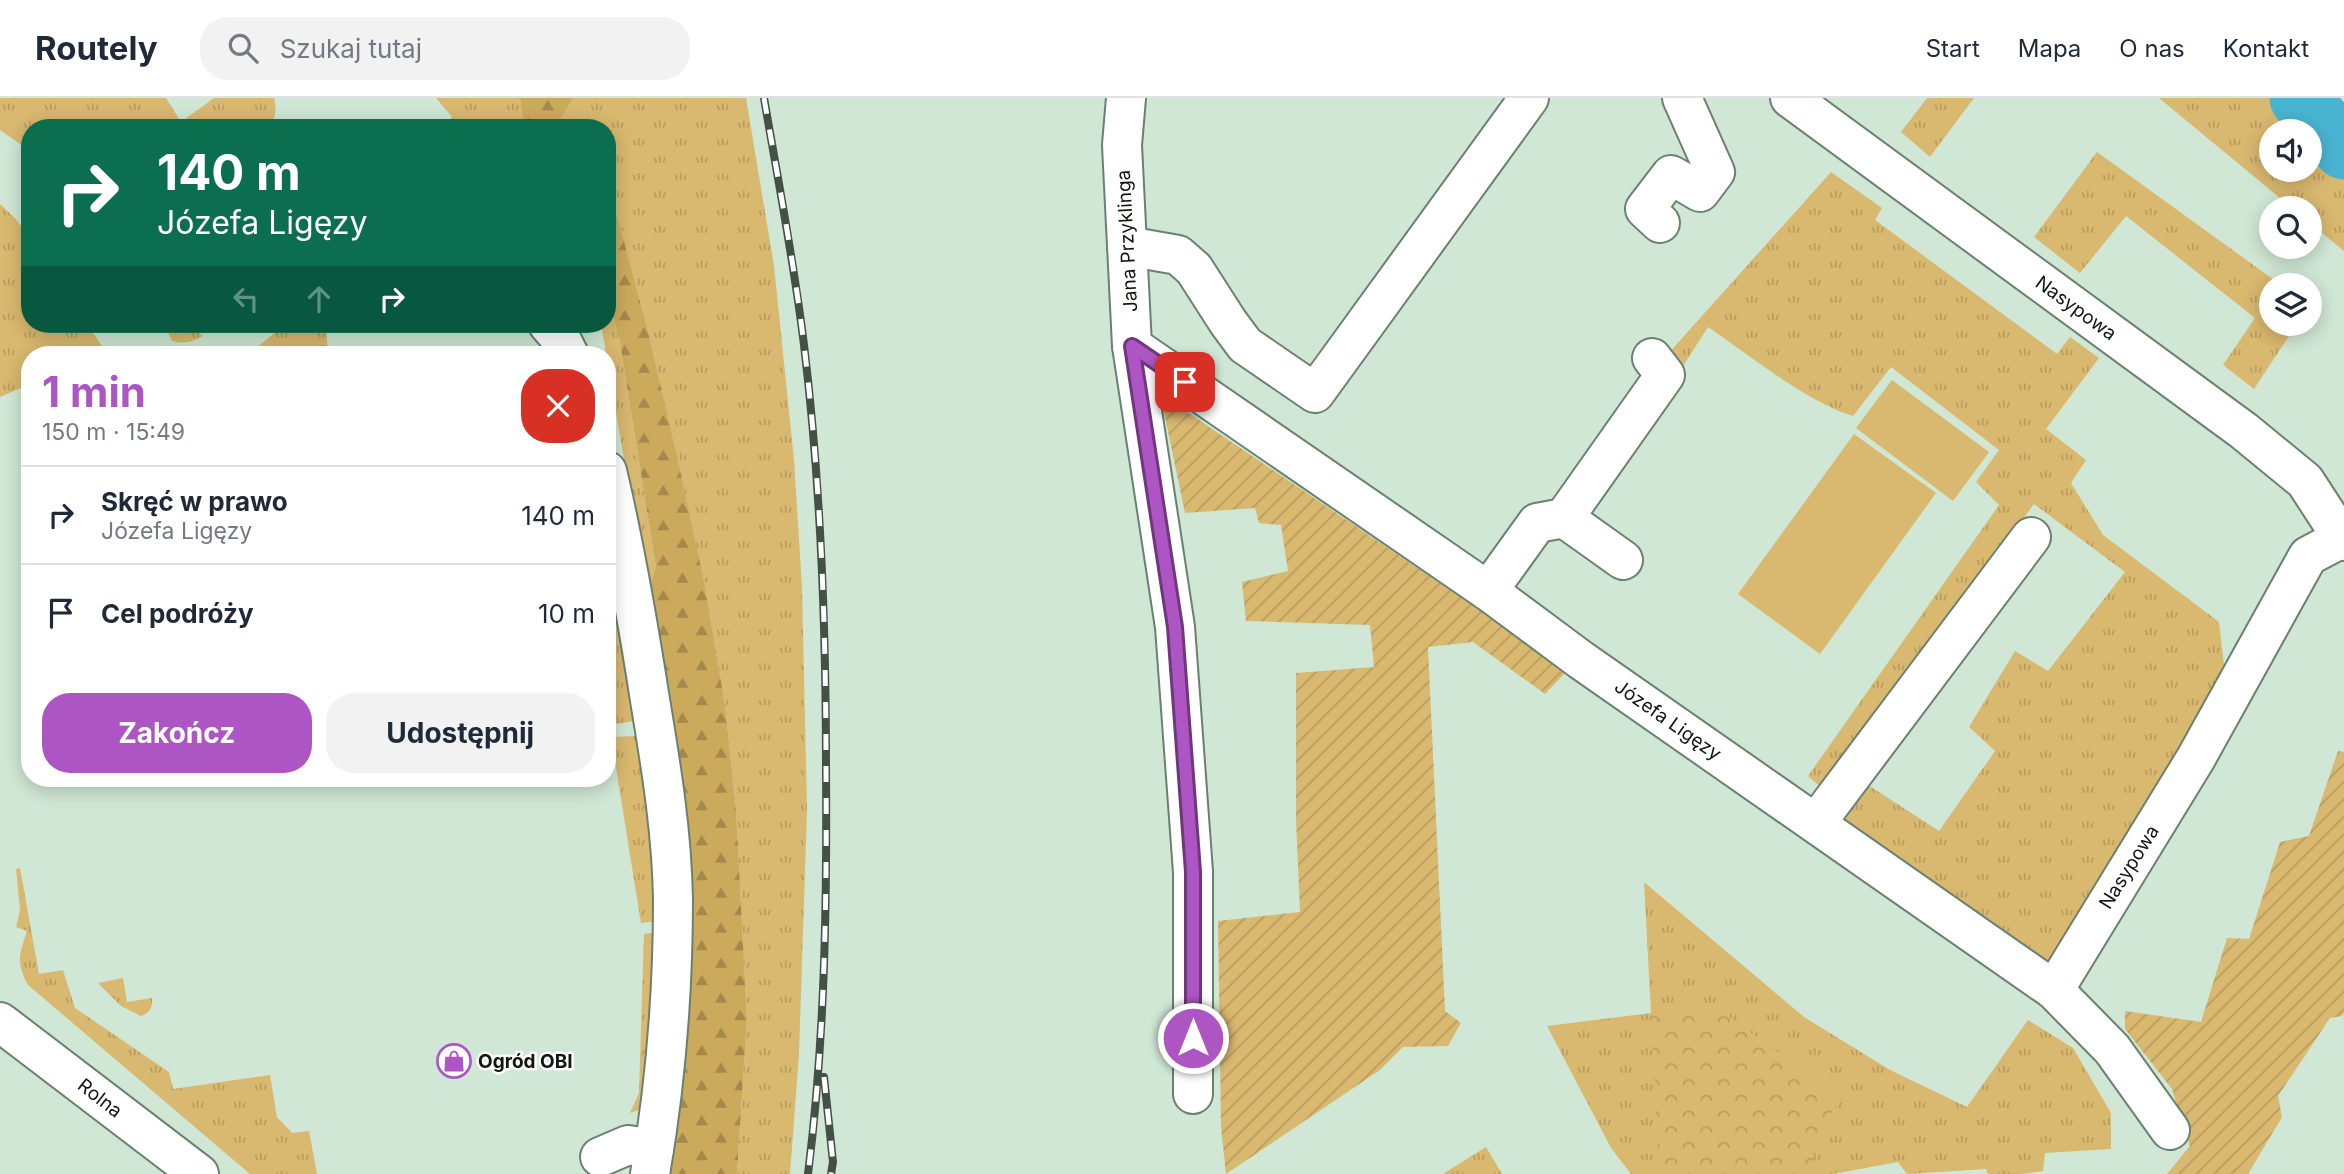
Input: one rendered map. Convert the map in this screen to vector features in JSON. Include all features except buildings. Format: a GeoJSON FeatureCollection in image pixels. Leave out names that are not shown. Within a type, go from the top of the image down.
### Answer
{"type":"FeatureCollection","features":[{"type":"Feature","properties":{"kind":"street","name":"Jana Przyklinga"},"geometry":{"type":"LineString","coordinates":[[1126,98],[1122,145],[1132,346],[1175,627],[1193,872],[1193,1094]]}},
{"type":"Feature","properties":{"kind":"street"},"geometry":{"type":"LineString","coordinates":[[1127,246],[1178,255],[1194,269],[1245,345],[1315,393],[1530,98]]}},
{"type":"Feature","properties":{"kind":"street"},"geometry":{"type":"LineString","coordinates":[[1660,223],[1644,209],[1671,175],[1700,192],[1715,172],[1682,98]]}},
{"type":"Feature","properties":{"kind":"street","name":"Nasypowa"},"geometry":{"type":"LineString","coordinates":[[1790,98],[2244,431],[2305,481],[2343,539],[2308,556],[2196,758],[2053,990]]}},
{"type":"Feature","properties":{"kind":"street","name":"Józefa Ligęzy"},"geometry":{"type":"LineString","coordinates":[[1132,346],[1488,591],[1581,660],[2053,990],[2112,1049],[2170,1130]]}},
{"type":"Feature","properties":{"kind":"street"},"geometry":{"type":"LineString","coordinates":[[1488,591],[1537,523],[1564,518],[1665,374],[1652,358]]}},
{"type":"Feature","properties":{"kind":"street"},"geometry":{"type":"LineString","coordinates":[[600,1157],[628,1145],[652,1161],[663,1099],[673,897],[663,779],[625,549],[616,510]]}},
{"type":"Feature","properties":{"kind":"street"},"geometry":{"type":"LineString","coordinates":[[1564,518],[1623,559]]}},
{"type":"Feature","properties":{"kind":"street"},"geometry":{"type":"LineString","coordinates":[[1816,823],[2031,537]]}},
{"type":"Feature","properties":{"kind":"street","name":"Rolna"},"geometry":{"type":"LineString","coordinates":[[0,1022],[199,1174]]}},
{"type":"Feature","properties":{"kind":"green space"},"geometry":{"type":"Polygon","coordinates":[[[0,98],[166,98],[179,119],[21,119],[21,145],[0,130],[0,98]]]}},
{"type":"Feature","properties":{"kind":"green space"},"geometry":{"type":"Polygon","coordinates":[[[214,98],[274,98],[274,118],[185,119],[214,98]]]}},
{"type":"Feature","properties":{"kind":"green space"},"geometry":{"type":"Polygon","coordinates":[[[436,98],[520,98],[523,119],[450,119],[452,117],[436,98]]]}},
{"type":"Feature","properties":{"kind":"green space"},"geometry":{"type":"Polygon","coordinates":[[[520,98],[573,98],[561,119],[523,119],[520,98]]]}},
{"type":"Feature","properties":{"kind":"green space"},"geometry":{"type":"Polygon","coordinates":[[[573,98],[746,98],[774,266],[794,460],[802,587],[807,810],[799,1054],[790,1174],[737,1174],[747,1018],[736,808],[725,705],[704,581],[647,327],[616,211],[616,119],[561,119],[573,98]]]}},
{"type":"Feature","properties":{"kind":"green space"},"geometry":{"type":"Polygon","coordinates":[[[1927,98],[1974,98],[1930,157],[1901,132],[1927,98]]]}},
{"type":"Feature","properties":{"kind":"green space"},"geometry":{"type":"Polygon","coordinates":[[[2159,98],[2331,98],[2344,115],[2344,251],[2322,233],[2322,196],[2277,196],[2261,182],[2322,182],[2322,119],[2259,119],[2259,181],[2159,98]]]}},
{"type":"Feature","properties":{"kind":"green space"},"geometry":{"type":"Polygon","coordinates":[[[2097,152],[2264,273],[2259,273],[2259,336],[2289,336],[2254,389],[2223,365],[2255,318],[2126,216],[2080,273],[2034,237],[2097,152]]]}},
{"type":"Feature","properties":{"kind":"green space"},"geometry":{"type":"Polygon","coordinates":[[[1831,172],[1882,208],[1875,220],[2057,354],[2070,337],[2099,358],[2046,429],[2086,460],[2071,483],[2103,535],[2219,622],[2225,674],[2055,966],[1839,824],[1865,783],[1939,831],[1995,751],[1969,727],[2015,651],[2048,671],[2125,572],[2034,504],[1823,789],[1808,776],[1999,505],[1976,482],[1999,450],[1891,367],[1853,416],[1835,410],[1798,389],[1708,327],[1683,366],[1667,355],[1831,172]]]}},
{"type":"Feature","properties":{"kind":"green space"},"geometry":{"type":"Polygon","coordinates":[[[0,204],[21,226],[21,333],[93,333],[102,346],[21,346],[21,388],[0,397],[0,204]]]}},
{"type":"Feature","properties":{"kind":"green space"},"geometry":{"type":"Polygon","coordinates":[[[616,211],[647,327],[680,470],[704,581],[725,705],[736,808],[747,1018],[737,1174],[664,1174],[648,590],[656,567],[616,327],[616,211]]]}},
{"type":"Feature","properties":{"kind":"green space"},"geometry":{"type":"Polygon","coordinates":[[[616,327],[656,567],[648,590],[616,412],[616,346],[605,346],[603,333],[616,333],[616,327]]]}},
{"type":"Feature","properties":{"kind":"green space"},"geometry":{"type":"Polygon","coordinates":[[[168,333],[200,333],[202,336],[188,342],[172,341],[168,333]]]}},
{"type":"Feature","properties":{"kind":"green space"},"geometry":{"type":"Polygon","coordinates":[[[275,333],[327,333],[327,346],[258,346],[275,333]]]}},
{"type":"Feature","properties":{"kind":"green space"},"geometry":{"type":"Polygon","coordinates":[[[1892,380],[1989,452],[1953,501],[1856,428],[1892,380]]]}},
{"type":"Feature","properties":{"kind":"green space"},"geometry":{"type":"Polygon","coordinates":[[[1168,399],[1568,670],[1545,694],[1473,642],[1428,647],[1445,1011],[1461,1023],[1448,1046],[1403,1047],[1380,1070],[1226,1174],[1221,1127],[1218,921],[1300,912],[1296,819],[1296,673],[1374,667],[1370,625],[1246,621],[1242,582],[1288,571],[1281,525],[1259,523],[1255,508],[1185,513],[1164,412],[1168,399]]]}},
{"type":"Feature","properties":{"kind":"green space"},"geometry":{"type":"Polygon","coordinates":[[[1854,434],[1936,493],[1820,654],[1738,594],[1854,434]]]}},
{"type":"Feature","properties":{"kind":"green space"},"geometry":{"type":"Polygon","coordinates":[[[616,606],[635,721],[616,724],[616,606]]]}},
{"type":"Feature","properties":{"kind":"green space"},"geometry":{"type":"Polygon","coordinates":[[[638,736],[647,785],[656,921],[641,923],[616,768],[616,737],[638,736]]]}},
{"type":"Feature","properties":{"kind":"green space"},"geometry":{"type":"Polygon","coordinates":[[[2338,751],[2344,752],[2344,1013],[2342,1016],[2330,1018],[2278,1096],[2282,1117],[2248,1174],[2167,1174],[2190,1146],[2172,1089],[2125,1029],[2125,1011],[2201,1022],[2227,938],[2249,939],[2280,842],[2309,836],[2338,751]]]}},
{"type":"Feature","properties":{"kind":"green space"},"geometry":{"type":"Polygon","coordinates":[[[20,868],[39,974],[63,970],[75,1008],[169,1072],[173,1089],[270,1075],[277,1117],[292,1133],[309,1131],[317,1174],[250,1174],[28,985],[20,958],[27,931],[16,927],[20,910],[16,869],[20,868]]]}},
{"type":"Feature","properties":{"kind":"green space"},"geometry":{"type":"Polygon","coordinates":[[[1644,882],[1804,1017],[1890,1070],[1967,1107],[2028,1020],[2073,1048],[2111,1113],[2111,1149],[2045,1153],[2043,1171],[2021,1174],[1988,1174],[1986,1169],[1907,1174],[1898,1162],[1833,1174],[1631,1174],[1611,1148],[1547,1026],[1651,1013],[1644,882]]]}},
{"type":"Feature","properties":{"kind":"green space"},"geometry":{"type":"Polygon","coordinates":[[[657,932],[647,1096],[639,1110],[630,1113],[639,1093],[644,934],[657,932]]]}},
{"type":"Feature","properties":{"kind":"green space"},"geometry":{"type":"Polygon","coordinates":[[[123,978],[127,1002],[152,998],[147,1013],[141,1016],[121,1006],[98,983],[123,978]]]}},
{"type":"Feature","properties":{"kind":"green space"},"geometry":{"type":"Polygon","coordinates":[[[1651,1013],[1724,1013],[1841,1099],[1812,1141],[1817,1174],[1659,1174],[1651,1013]]]}},
{"type":"Feature","properties":{"kind":"green space"},"geometry":{"type":"Polygon","coordinates":[[[1486,1147],[1502,1174],[1443,1174],[1486,1147]]]}},
{"type":"Feature","properties":{"kind":"waterway"},"geometry":{"type":"LineString","coordinates":[[2300,98],[2344,149]]}},
{"type":"Feature","properties":{"kind":"railway"},"geometry":{"type":"LineString","coordinates":[[764,98],[804,345],[815,450],[824,608],[825,920],[818,1073],[808,1174]]}},
{"type":"Feature","properties":{"kind":"railway"},"geometry":{"type":"LineString","coordinates":[[824,1077],[833,1162],[831,1174]]}},
{"type":"Feature","properties":{"kind":"place","name":"Ogród OBI"},"geometry":{"type":"Point","coordinates":[454,1061]}},
{"type":"Feature","properties":{"kind":"route"},"geometry":{"type":"LineString","coordinates":[[1185,382],[1132,346],[1175,627],[1193,872],[1193,1038]]}}]}
